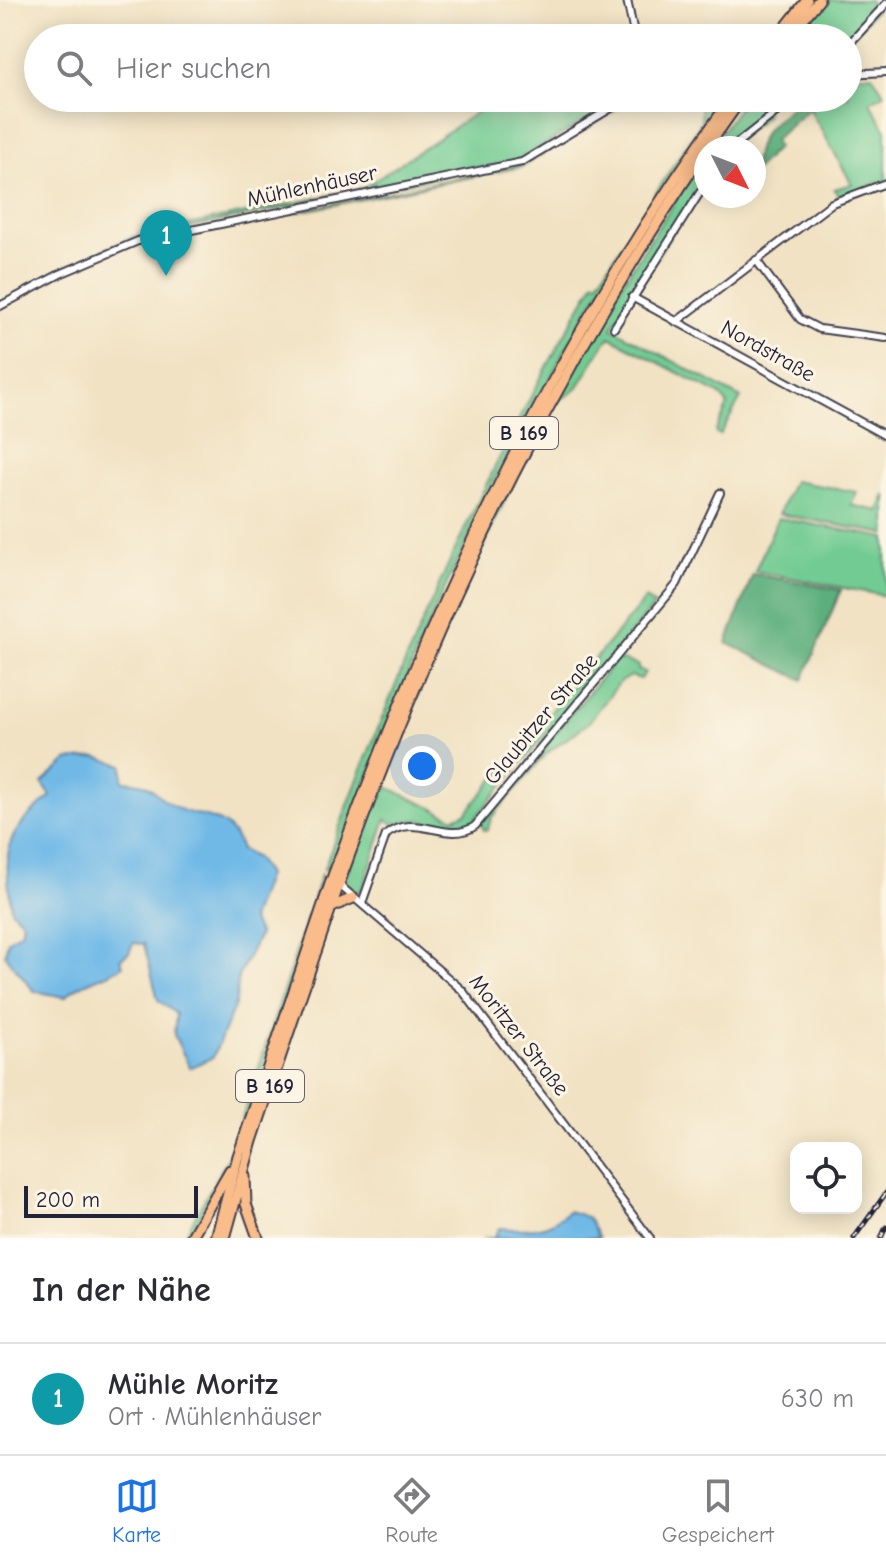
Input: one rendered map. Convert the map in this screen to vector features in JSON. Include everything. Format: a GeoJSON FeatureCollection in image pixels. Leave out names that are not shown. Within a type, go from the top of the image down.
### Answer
{"type":"FeatureCollection","features":[{"type":"Feature","properties":{"kind":"main road"},"geometry":{"type":"LineString","coordinates":[[788,24],[807,0]]}},
{"type":"Feature","properties":{"kind":"main road"},"geometry":{"type":"LineString","coordinates":[[799,24],[819,0]]}},
{"type":"Feature","properties":{"kind":"main road","name":"B 169"},"geometry":{"type":"LineString","coordinates":[[216,1238],[238,1156],[428,632],[500,477],[616,269],[723,112]]}},
{"type":"Feature","properties":{"kind":"main road","name":"B 169"},"geometry":{"type":"LineString","coordinates":[[225,1238],[245,1165],[330,908],[335,882],[423,666],[497,501],[618,281],[733,112]]}},
{"type":"Feature","properties":{"kind":"main road"},"geometry":{"type":"LineString","coordinates":[[330,908],[358,900]]}},
{"type":"Feature","properties":{"kind":"main road","name":"B 169"},"geometry":{"type":"LineString","coordinates":[[191,1238],[238,1156]]}},
{"type":"Feature","properties":{"kind":"main road","name":"B 169"},"geometry":{"type":"LineString","coordinates":[[245,1165],[246,1204],[258,1238]]}},
{"type":"Feature","properties":{"kind":"street"},"geometry":{"type":"LineString","coordinates":[[627,0],[632,24]]}},
{"type":"Feature","properties":{"kind":"street"},"geometry":{"type":"LineString","coordinates":[[862,30],[886,4]]}},
{"type":"Feature","properties":{"kind":"street"},"geometry":{"type":"LineString","coordinates":[[862,73],[886,72]]}},
{"type":"Feature","properties":{"kind":"street","name":"Mühlenhäuser"},"geometry":{"type":"LineString","coordinates":[[0,306],[60,274],[138,241],[522,162],[605,112]]}},
{"type":"Feature","properties":{"kind":"street"},"geometry":{"type":"LineString","coordinates":[[746,136],[777,112]]}},
{"type":"Feature","properties":{"kind":"street"},"geometry":{"type":"LineString","coordinates":[[676,322],[838,199],[886,183]]}},
{"type":"Feature","properties":{"kind":"street"},"geometry":{"type":"LineString","coordinates":[[614,328],[694,201]]}},
{"type":"Feature","properties":{"kind":"street"},"geometry":{"type":"LineString","coordinates":[[756,260],[800,319],[819,329],[886,338]]}},
{"type":"Feature","properties":{"kind":"street","name":"Nordstraße"},"geometry":{"type":"LineString","coordinates":[[632,297],[886,436]]}},
{"type":"Feature","properties":{"kind":"street","name":"Glaubitzer Straße"},"geometry":{"type":"LineString","coordinates":[[358,900],[386,835],[392,830],[420,824],[461,833],[475,826],[677,584],[720,493]]}},
{"type":"Feature","properties":{"kind":"street","name":"Moritzer Straße"},"geometry":{"type":"LineString","coordinates":[[335,882],[462,990],[650,1238]]}},
{"type":"Feature","properties":{"kind":"green space"},"geometry":{"type":"Polygon","coordinates":[[[822,0],[869,0],[876,10],[862,26],[802,24],[822,0]]]}},
{"type":"Feature","properties":{"kind":"green space"},"geometry":{"type":"Polygon","coordinates":[[[872,74],[884,94],[870,102],[886,130],[886,180],[838,196],[834,189],[852,184],[811,112],[862,112],[862,75],[872,74]]]}},
{"type":"Feature","properties":{"kind":"green space"},"geometry":{"type":"Polygon","coordinates":[[[477,112],[598,112],[520,160],[138,238],[60,269],[134,236],[362,189],[477,112]]]}},
{"type":"Feature","properties":{"kind":"green space"},"geometry":{"type":"Polygon","coordinates":[[[613,112],[521,167],[175,237],[523,164],[613,112]]]}},
{"type":"Feature","properties":{"kind":"green space"},"geometry":{"type":"Polygon","coordinates":[[[701,112],[717,112],[701,136],[694,136],[694,147],[589,307],[494,481],[423,636],[332,868],[326,870],[383,716],[446,569],[517,424],[595,281],[598,282],[701,123],[701,112]]]}},
{"type":"Feature","properties":{"kind":"green space"},"geometry":{"type":"Polygon","coordinates":[[[736,112],[766,112],[766,116],[742,136],[719,136],[736,112]]]}},
{"type":"Feature","properties":{"kind":"green space"},"geometry":{"type":"Polygon","coordinates":[[[786,112],[805,112],[774,140],[777,148],[766,159],[766,136],[762,136],[786,112]]]}},
{"type":"Feature","properties":{"kind":"green space"},"geometry":{"type":"Polygon","coordinates":[[[694,173],[694,197],[612,328],[741,398],[720,435],[715,432],[728,405],[719,394],[610,337],[577,388],[553,406],[538,432],[431,664],[407,721],[387,787],[454,818],[466,813],[645,599],[655,605],[473,821],[455,829],[420,820],[393,824],[386,819],[365,882],[361,891],[354,892],[347,885],[346,876],[442,632],[529,444],[627,276],[694,173]]]}},
{"type":"Feature","properties":{"kind":"green space"},"geometry":{"type":"Polygon","coordinates":[[[793,481],[857,492],[851,505],[879,511],[886,494],[886,534],[779,514],[793,481]]]}},
{"type":"Feature","properties":{"kind":"green space"},"geometry":{"type":"Polygon","coordinates":[[[778,518],[886,538],[886,596],[755,571],[778,518]]]}},
{"type":"Feature","properties":{"kind":"green space"},"geometry":{"type":"Polygon","coordinates":[[[753,574],[841,590],[803,680],[727,643],[753,574]]]}},
{"type":"Feature","properties":{"kind":"green space"},"geometry":{"type":"Polygon","coordinates":[[[615,661],[638,665],[638,670],[645,672],[641,679],[631,676],[620,682],[588,723],[546,754],[491,818],[488,829],[484,830],[481,823],[615,661]]]}},
{"type":"Feature","properties":{"kind":"green space"},"geometry":{"type":"Polygon","coordinates":[[[321,875],[326,885],[235,1152],[188,1238],[183,1238],[231,1152],[321,875]]]}},
{"type":"Feature","properties":{"kind":"water"},"geometry":{"type":"Polygon","coordinates":[[[97,757],[123,765],[123,781],[148,786],[182,810],[211,818],[229,828],[241,850],[256,858],[267,875],[251,919],[259,935],[238,977],[236,1002],[213,1057],[190,1068],[174,1035],[176,1014],[158,1000],[144,944],[133,943],[129,953],[120,959],[123,966],[65,997],[34,991],[5,955],[8,940],[21,932],[23,922],[11,910],[9,889],[8,857],[15,834],[51,796],[42,783],[68,760],[97,757]]]}},
{"type":"Feature","properties":{"kind":"water"},"geometry":{"type":"Polygon","coordinates":[[[568,1211],[587,1217],[599,1238],[494,1238],[499,1228],[537,1228],[561,1218],[568,1211]]]}},
{"type":"Feature","properties":{"kind":"railway"},"geometry":{"type":"LineString","coordinates":[[854,1238],[886,1193]]}},
{"type":"Feature","properties":{"kind":"railway"},"geometry":{"type":"LineString","coordinates":[[881,1238],[886,1227]]}},
{"type":"Feature","properties":{"kind":"place","name":"Mühle Moritz"},"geometry":{"type":"Point","coordinates":[166,276]}}]}
